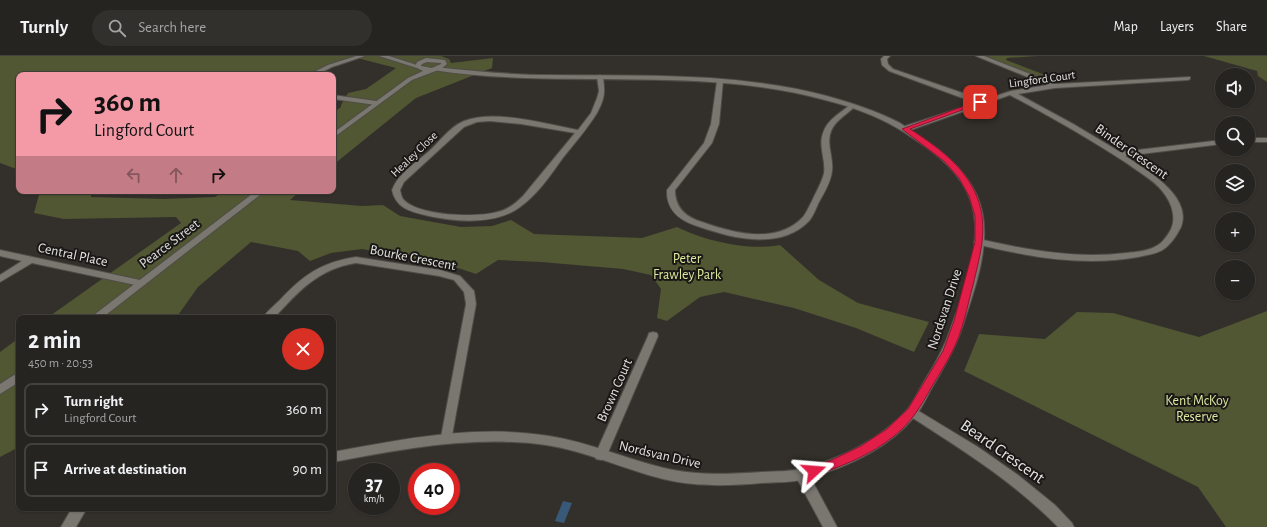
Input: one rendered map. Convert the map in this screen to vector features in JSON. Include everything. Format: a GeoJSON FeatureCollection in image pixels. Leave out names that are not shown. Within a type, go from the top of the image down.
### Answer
{"type":"FeatureCollection","features":[{"type":"Feature","properties":{"kind":"street"},"geometry":{"type":"LineString","coordinates":[[318,72],[330,66],[362,56]]}},
{"type":"Feature","properties":{"kind":"street"},"geometry":{"type":"LineString","coordinates":[[382,56],[418,67]]}},
{"type":"Feature","properties":{"kind":"street"},"geometry":{"type":"LineString","coordinates":[[887,56],[884,59],[885,64],[891,70],[980,102]]}},
{"type":"Feature","properties":{"kind":"street"},"geometry":{"type":"LineString","coordinates":[[979,56],[1055,86]]}},
{"type":"Feature","properties":{"kind":"street"},"geometry":{"type":"LineString","coordinates":[[395,60],[431,59]]}},
{"type":"Feature","properties":{"kind":"street"},"geometry":{"type":"LineString","coordinates":[[410,79],[418,67],[431,59]]}},
{"type":"Feature","properties":{"kind":"street","name":"Nordsvan Drive"},"geometry":{"type":"LineString","coordinates":[[431,59],[444,60],[467,71]]}},
{"type":"Feature","properties":{"kind":"street"},"geometry":{"type":"LineString","coordinates":[[336,134],[410,79],[433,69],[444,60]]}},
{"type":"Feature","properties":{"kind":"street","name":"Nordsvan Drive"},"geometry":{"type":"LineString","coordinates":[[336,456],[447,437],[494,435],[551,442],[668,474],[701,480],[728,480],[802,475],[836,463],[865,449],[890,432],[912,412],[948,351],[959,321],[979,242],[979,216],[973,196],[962,177],[947,159],[928,143],[905,129],[852,106],[788,90],[720,81],[664,77],[538,76],[418,67]]}},
{"type":"Feature","properties":{"kind":"street","name":"Healey Close"},"geometry":{"type":"LineString","coordinates":[[580,132],[501,120],[474,120],[461,127],[407,175],[398,186],[396,191],[397,196],[404,204],[424,212],[470,218],[499,215],[521,203],[580,132],[598,106],[602,93],[600,76]]}},
{"type":"Feature","properties":{"kind":"street","name":"Lingford Court"},"geometry":{"type":"LineString","coordinates":[[905,129],[980,102],[1011,93],[1055,86],[1188,78]]}},
{"type":"Feature","properties":{"kind":"street"},"geometry":{"type":"LineString","coordinates":[[720,81],[715,124],[708,143],[671,190],[670,199],[674,208],[690,221],[743,236],[777,235],[787,232],[807,219],[823,186],[828,170],[827,130],[852,106]]}},
{"type":"Feature","properties":{"kind":"street","name":"Binder Crescent"},"geometry":{"type":"LineString","coordinates":[[979,242],[1041,254],[1100,259],[1145,253],[1161,247],[1170,238],[1178,225],[1178,214],[1164,188],[1119,154],[1069,123],[1011,93]]}},
{"type":"Feature","properties":{"kind":"street"},"geometry":{"type":"LineString","coordinates":[[336,97],[376,103]]}},
{"type":"Feature","properties":{"kind":"street"},"geometry":{"type":"LineString","coordinates":[[1255,140],[1267,140]]}},
{"type":"Feature","properties":{"kind":"street"},"geometry":{"type":"LineString","coordinates":[[1119,154],[1215,143]]}},
{"type":"Feature","properties":{"kind":"street","name":"Pearce Street"},"geometry":{"type":"LineString","coordinates":[[99,315],[257,194]]}},
{"type":"Feature","properties":{"kind":"street","name":"Central Place"},"geometry":{"type":"LineString","coordinates":[[0,253],[140,283]]}},
{"type":"Feature","properties":{"kind":"street"},"geometry":{"type":"LineString","coordinates":[[0,279],[30,260]]}},
{"type":"Feature","properties":{"kind":"street","name":"Bourke Crescent"},"geometry":{"type":"LineString","coordinates":[[271,315],[313,274],[326,266],[346,261],[356,260],[440,273],[457,278],[469,291],[471,304],[447,437]]}},
{"type":"Feature","properties":{"kind":"street","name":"Brown Court"},"geometry":{"type":"LineString","coordinates":[[601,455],[653,336]]}},
{"type":"Feature","properties":{"kind":"street"},"geometry":{"type":"LineString","coordinates":[[0,390],[16,378]]}},
{"type":"Feature","properties":{"kind":"street","name":"Beard Crescent"},"geometry":{"type":"LineString","coordinates":[[912,412],[967,446],[1026,487],[1067,527]]}},
{"type":"Feature","properties":{"kind":"street"},"geometry":{"type":"LineString","coordinates":[[802,475],[830,527]]}},
{"type":"Feature","properties":{"kind":"street"},"geometry":{"type":"LineString","coordinates":[[68,527],[78,511]]}},
{"type":"Feature","properties":{"kind":"green space"},"geometry":{"type":"Polygon","coordinates":[[[0,56],[441,56],[449,59],[451,63],[493,58],[492,68],[416,98],[336,163],[336,111],[341,107],[348,93],[366,89],[396,68],[353,57],[317,72],[16,72],[16,169],[0,163],[0,56]]]}},
{"type":"Feature","properties":{"kind":"green space"},"geometry":{"type":"Polygon","coordinates":[[[983,56],[1037,56],[1007,58],[1006,60],[1058,80],[1047,81],[983,56]]]}},
{"type":"Feature","properties":{"kind":"green space"},"geometry":{"type":"Polygon","coordinates":[[[1204,56],[1267,56],[1267,82],[1258,76],[1255,68],[1246,68],[1204,56]]]}},
{"type":"Feature","properties":{"kind":"green space","name":"Peter Frawley Park"},"geometry":{"type":"Polygon","coordinates":[[[39,194],[91,194],[91,197],[164,199],[215,197],[220,194],[297,194],[290,200],[362,206],[383,205],[400,216],[461,227],[492,226],[511,220],[534,234],[642,238],[677,227],[701,237],[727,244],[755,247],[780,245],[819,280],[858,303],[929,322],[914,352],[856,328],[794,308],[724,292],[700,297],[667,321],[657,318],[661,289],[651,275],[623,269],[498,260],[476,274],[449,265],[362,249],[331,253],[310,261],[298,251],[251,242],[198,287],[178,315],[51,315],[181,223],[176,217],[64,219],[34,213],[39,194]]]}},
{"type":"Feature","properties":{"kind":"green space","name":"Kent McKoy Reserve"},"geometry":{"type":"Polygon","coordinates":[[[1267,311],[1267,527],[1226,527],[1198,487],[964,371],[979,334],[1045,339],[1077,312],[1113,313],[1199,337],[1267,311]]]}},
{"type":"Feature","properties":{"kind":"green space"},"geometry":{"type":"Polygon","coordinates":[[[16,340],[16,449],[0,457],[0,352],[16,340]]]}},
{"type":"Feature","properties":{"kind":"water"},"geometry":{"type":"Polygon","coordinates":[[[563,501],[572,503],[564,523],[555,521],[563,501]]]}},
{"type":"Feature","properties":{"kind":"route"},"geometry":{"type":"LineString","coordinates":[[814,471],[836,463],[865,449],[890,432],[912,412],[948,351],[959,321],[971,278],[979,242],[979,216],[973,196],[962,177],[947,159],[928,143],[905,129],[964,110],[980,102]]}}]}
